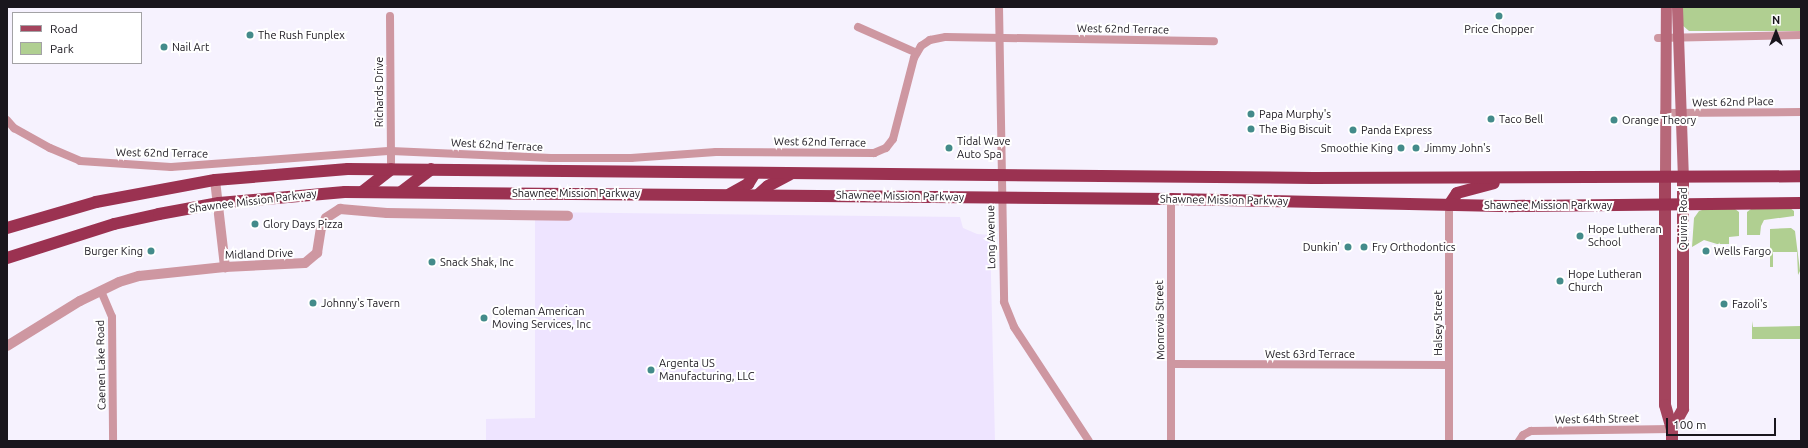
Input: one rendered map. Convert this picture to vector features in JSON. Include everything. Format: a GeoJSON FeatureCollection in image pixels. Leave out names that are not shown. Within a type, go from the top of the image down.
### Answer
{"type":"FeatureCollection","features":[{"type":"Feature","properties":{"kind":"highway"},"geometry":{"type":"LineString","coordinates":[[362,192],[391,169]]}},
{"type":"Feature","properties":{"kind":"highway","name":"Shawnee Mission Parkway"},"geometry":{"type":"LineString","coordinates":[[7,228],[96,202],[215,180],[313,171],[431,169],[1509,179],[1801,176]]}},
{"type":"Feature","properties":{"kind":"highway"},"geometry":{"type":"LineString","coordinates":[[401,192],[431,169]]}},
{"type":"Feature","properties":{"kind":"highway"},"geometry":{"type":"LineString","coordinates":[[729,195],[748,184],[755,173]]}},
{"type":"Feature","properties":{"kind":"highway"},"geometry":{"type":"LineString","coordinates":[[758,195],[768,186],[792,173]]}},
{"type":"Feature","properties":{"kind":"highway"},"geometry":{"type":"LineString","coordinates":[[1448,205],[1457,193],[1509,179]]}},
{"type":"Feature","properties":{"kind":"highway","name":"Shawnee Mission Parkway"},"geometry":{"type":"LineString","coordinates":[[7,258],[114,224],[219,203],[307,194],[362,192],[1171,199],[1448,205],[1665,205],[1801,203]]}},
{"type":"Feature","properties":{"kind":"main road","name":"Quivira Road"},"geometry":{"type":"LineString","coordinates":[[1666,7],[1668,37],[1682,113],[1683,177],[1683,409],[1672,435]]}},
{"type":"Feature","properties":{"kind":"main road","name":"Quivira Road"},"geometry":{"type":"LineString","coordinates":[[1672,435],[1665,405],[1664,113],[1668,37],[1676,7]]}},
{"type":"Feature","properties":{"kind":"main road"},"geometry":{"type":"LineString","coordinates":[[1665,341],[1683,341]]}},
{"type":"Feature","properties":{"kind":"street","name":"Long Avenue"},"geometry":{"type":"LineString","coordinates":[[999,7],[1003,290],[1008,314],[1019,336],[1089,441]]}},
{"type":"Feature","properties":{"kind":"street","name":"Richards Drive"},"geometry":{"type":"LineString","coordinates":[[390,16],[391,169]]}},
{"type":"Feature","properties":{"kind":"street"},"geometry":{"type":"LineString","coordinates":[[858,27],[917,53]]}},
{"type":"Feature","properties":{"kind":"street"},"geometry":{"type":"LineString","coordinates":[[1668,37],[1801,35]]}},
{"type":"Feature","properties":{"kind":"street","name":"West 62nd Terrace"},"geometry":{"type":"LineString","coordinates":[[7,120],[10,128],[71,158],[111,164],[207,166],[391,151],[550,158],[631,158],[716,152],[874,153],[886,148],[893,139],[917,53],[921,46],[938,38],[1214,41]]}},
{"type":"Feature","properties":{"kind":"street","name":"West 62nd Place"},"geometry":{"type":"LineString","coordinates":[[1664,113],[1801,112]]}},
{"type":"Feature","properties":{"kind":"street"},"geometry":{"type":"LineString","coordinates":[[215,180],[219,203],[225,266]]}},
{"type":"Feature","properties":{"kind":"street","name":"Monrovia Street"},"geometry":{"type":"LineString","coordinates":[[1171,199],[1171,441]]}},
{"type":"Feature","properties":{"kind":"street","name":"Halsey Street"},"geometry":{"type":"LineString","coordinates":[[1448,205],[1449,441]]}},
{"type":"Feature","properties":{"kind":"street","name":"Midland Drive"},"geometry":{"type":"LineString","coordinates":[[7,346],[51,317],[101,291],[138,276],[225,266],[305,264],[317,253],[321,228],[326,218],[340,209],[358,209],[386,213],[568,216]]}},
{"type":"Feature","properties":{"kind":"street","name":"Caenen Lake Road"},"geometry":{"type":"LineString","coordinates":[[101,291],[112,316],[113,441]]}},
{"type":"Feature","properties":{"kind":"street","name":"West 63rd Terrace"},"geometry":{"type":"LineString","coordinates":[[1171,364],[1449,365]]}},
{"type":"Feature","properties":{"kind":"street","name":"West 64th Street"},"geometry":{"type":"LineString","coordinates":[[1521,438],[1531,431],[1672,435]]}},
{"type":"Feature","properties":{"kind":"shaded area"},"geometry":{"type":"Polygon","coordinates":[[[535,212],[960,217],[963,228],[977,234],[990,235],[995,441],[486,441],[486,419],[535,418],[535,212]]]}},
{"type":"Feature","properties":{"kind":"green space"},"geometry":{"type":"Polygon","coordinates":[[[1680,7],[1801,7],[1801,31],[1689,31],[1681,24],[1680,7]]]}},
{"type":"Feature","properties":{"kind":"green space"},"geometry":{"type":"Polygon","coordinates":[[[1790,208],[1794,211],[1794,216],[1764,220],[1761,226],[1760,235],[1747,235],[1747,212],[1751,209],[1790,208]]]}},
{"type":"Feature","properties":{"kind":"green space"},"geometry":{"type":"Polygon","coordinates":[[[1705,209],[1735,209],[1739,212],[1739,236],[1729,237],[1729,244],[1717,244],[1704,240],[1692,247],[1694,218],[1699,211],[1705,209]]]}},
{"type":"Feature","properties":{"kind":"green space"},"geometry":{"type":"Polygon","coordinates":[[[1791,228],[1795,231],[1800,271],[1798,275],[1797,252],[1773,252],[1773,267],[1770,267],[1770,229],[1791,228]]]}},
{"type":"Feature","properties":{"kind":"green space"},"geometry":{"type":"Polygon","coordinates":[[[1752,321],[1753,327],[1801,326],[1801,339],[1752,339],[1752,321]]]}},
{"type":"Feature","properties":{"kind":"place","name":"Price Chopper"},"geometry":{"type":"Point","coordinates":[1499,16]}},
{"type":"Feature","properties":{"kind":"place","name":"The Rush Funplex"},"geometry":{"type":"Point","coordinates":[250,35]}},
{"type":"Feature","properties":{"kind":"place","name":"Nail Art"},"geometry":{"type":"Point","coordinates":[164,47]}},
{"type":"Feature","properties":{"kind":"place","name":"Papa Murphy's"},"geometry":{"type":"Point","coordinates":[1251,114]}},
{"type":"Feature","properties":{"kind":"place","name":"Taco Bell"},"geometry":{"type":"Point","coordinates":[1491,119]}},
{"type":"Feature","properties":{"kind":"place","name":"Orange Theory"},"geometry":{"type":"Point","coordinates":[1614,120]}},
{"type":"Feature","properties":{"kind":"place","name":"The Big Biscuit"},"geometry":{"type":"Point","coordinates":[1251,129]}},
{"type":"Feature","properties":{"kind":"place","name":"Panda Express"},"geometry":{"type":"Point","coordinates":[1353,130]}},
{"type":"Feature","properties":{"kind":"place","name":"Tidal Wave Auto Spa"},"geometry":{"type":"Point","coordinates":[949,148]}},
{"type":"Feature","properties":{"kind":"place","name":"Smoothie King"},"geometry":{"type":"Point","coordinates":[1401,148]}},
{"type":"Feature","properties":{"kind":"place","name":"Jimmy John's"},"geometry":{"type":"Point","coordinates":[1416,148]}},
{"type":"Feature","properties":{"kind":"place","name":"Glory Days Pizza"},"geometry":{"type":"Point","coordinates":[255,224]}},
{"type":"Feature","properties":{"kind":"place","name":"Hope Lutheran School"},"geometry":{"type":"Point","coordinates":[1580,236]}},
{"type":"Feature","properties":{"kind":"place","name":"Dunkin'"},"geometry":{"type":"Point","coordinates":[1348,247]}},
{"type":"Feature","properties":{"kind":"place","name":"Fry Orthodontics"},"geometry":{"type":"Point","coordinates":[1364,247]}},
{"type":"Feature","properties":{"kind":"place","name":"Burger King"},"geometry":{"type":"Point","coordinates":[151,251]}},
{"type":"Feature","properties":{"kind":"place","name":"Wells Fargo"},"geometry":{"type":"Point","coordinates":[1706,251]}},
{"type":"Feature","properties":{"kind":"place","name":"Snack Shak, Inc"},"geometry":{"type":"Point","coordinates":[432,262]}},
{"type":"Feature","properties":{"kind":"place","name":"Hope Lutheran Church"},"geometry":{"type":"Point","coordinates":[1560,281]}},
{"type":"Feature","properties":{"kind":"place","name":"Johnny's Tavern"},"geometry":{"type":"Point","coordinates":[313,303]}},
{"type":"Feature","properties":{"kind":"place","name":"Fazoli's"},"geometry":{"type":"Point","coordinates":[1724,304]}},
{"type":"Feature","properties":{"kind":"place","name":"Coleman American Moving Services, Inc"},"geometry":{"type":"Point","coordinates":[484,318]}},
{"type":"Feature","properties":{"kind":"place","name":"Argenta US Manufacturing, LLC"},"geometry":{"type":"Point","coordinates":[651,370]}}]}
